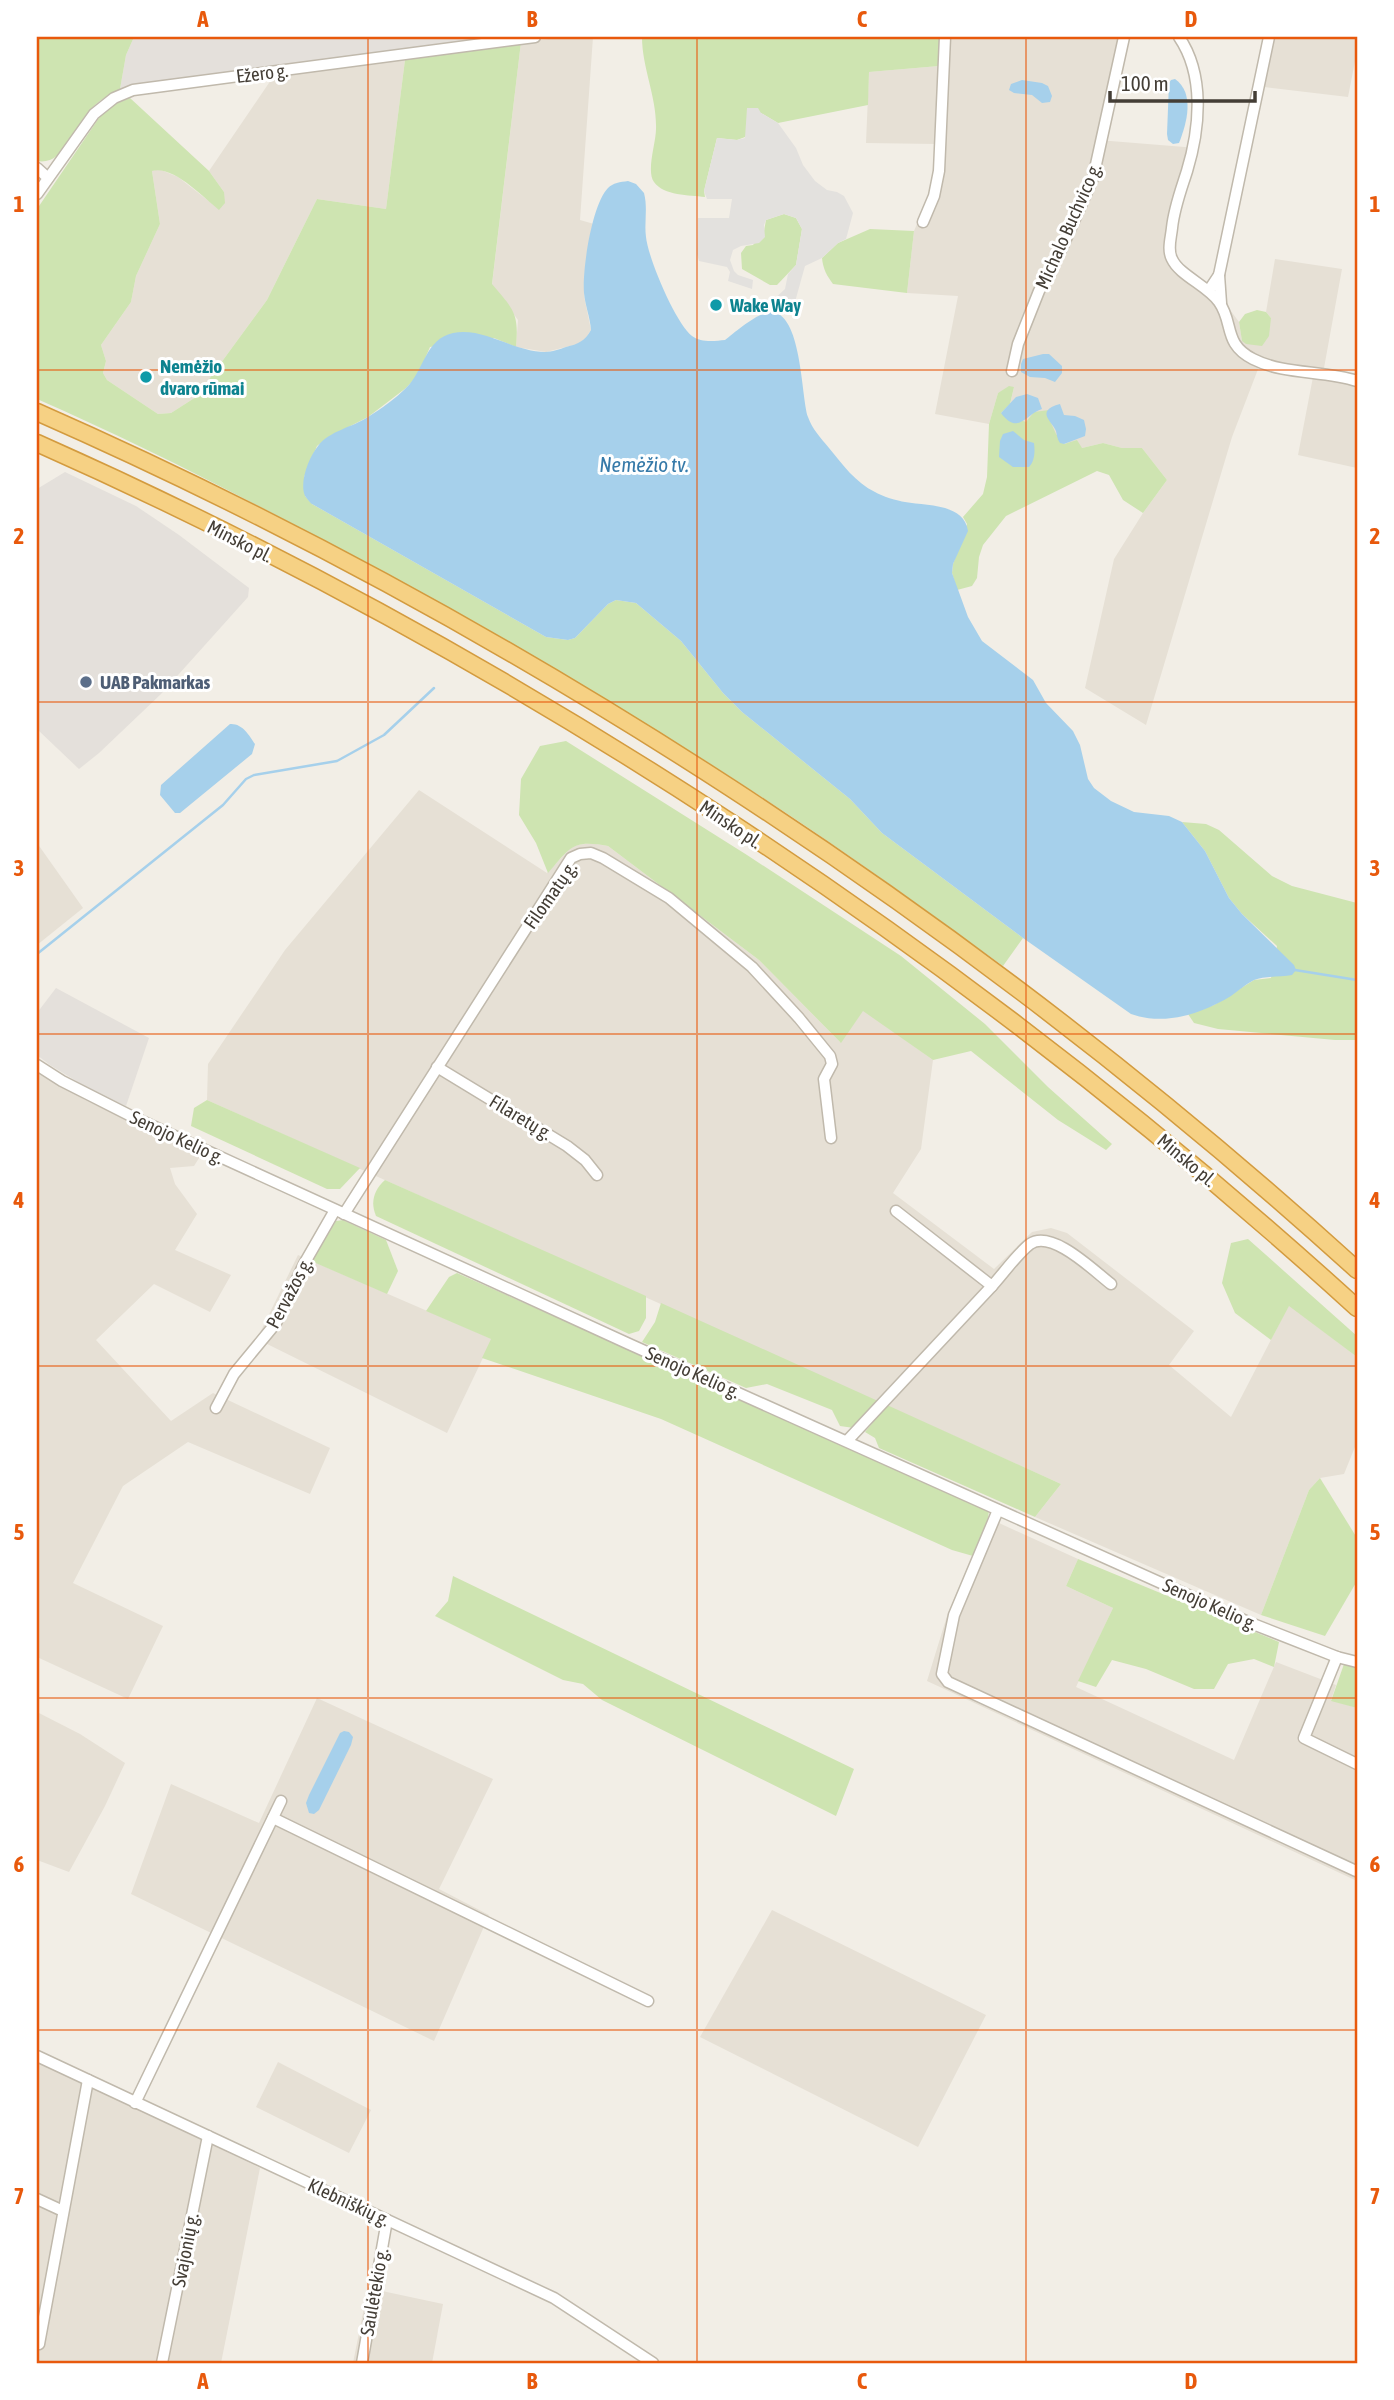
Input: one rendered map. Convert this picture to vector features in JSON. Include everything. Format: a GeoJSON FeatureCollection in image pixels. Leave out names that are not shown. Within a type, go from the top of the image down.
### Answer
{"type":"FeatureCollection","features":[{"type":"Feature","properties":{"kind":"highway","name":"Minsko pl."},"geometry":{"type":"LineString","coordinates":[[37,412],[264,520],[401,593],[594,703],[730,789],[911,911],[1085,1041],[1191,1125],[1357,1270]]}},
{"type":"Feature","properties":{"kind":"highway","name":"Minsko pl."},"geometry":{"type":"LineString","coordinates":[[37,443],[201,521],[340,592],[543,704],[681,792],[838,895],[1012,1020],[1164,1140],[1357,1308]]}},
{"type":"Feature","properties":{"kind":"street","name":"Ežero g."},"geometry":{"type":"LineString","coordinates":[[37,194],[101,107],[114,97],[133,90],[535,37]]}},
{"type":"Feature","properties":{"kind":"street"},"geometry":{"type":"LineString","coordinates":[[923,222],[934,196],[939,171],[946,37]]}},
{"type":"Feature","properties":{"kind":"street","name":"Michalo Buchvico g."},"geometry":{"type":"LineString","coordinates":[[1012,371],[1028,316],[1093,178],[1124,37]]}},
{"type":"Feature","properties":{"kind":"street"},"geometry":{"type":"LineString","coordinates":[[1178,37],[1190,59],[1197,96],[1193,142],[1174,212],[1169,249],[1175,265],[1209,290],[1221,303]]}},
{"type":"Feature","properties":{"kind":"street"},"geometry":{"type":"LineString","coordinates":[[1269,37],[1219,275],[1221,303],[1232,341],[1252,359],[1270,365],[1343,376],[1357,381]]}},
{"type":"Feature","properties":{"kind":"street"},"geometry":{"type":"LineString","coordinates":[[37,168],[48,178]]}},
{"type":"Feature","properties":{"kind":"street"},"geometry":{"type":"LineString","coordinates":[[1209,290],[1219,275]]}},
{"type":"Feature","properties":{"kind":"street","name":"Filomatų g."},"geometry":{"type":"LineString","coordinates":[[339,1212],[437,1067],[570,859],[580,854],[591,853],[603,858],[669,898],[752,967],[799,1018],[830,1056],[832,1064],[824,1079],[831,1138]]}},
{"type":"Feature","properties":{"kind":"street","name":"Senojo Kelio g."},"geometry":{"type":"LineString","coordinates":[[37,1065],[62,1081],[133,1117],[339,1212],[1248,1622],[1337,1657],[1357,1662]]}},
{"type":"Feature","properties":{"kind":"street","name":"Filaretų g."},"geometry":{"type":"LineString","coordinates":[[437,1067],[568,1146],[585,1160],[597,1175]]}},
{"type":"Feature","properties":{"kind":"street"},"geometry":{"type":"LineString","coordinates":[[896,1211],[992,1286]]}},
{"type":"Feature","properties":{"kind":"street","name":"Pervažos g."},"geometry":{"type":"LineString","coordinates":[[216,1408],[240,1365],[276,1323],[304,1264],[339,1212]]}},
{"type":"Feature","properties":{"kind":"street"},"geometry":{"type":"LineString","coordinates":[[847,1441],[1031,1244],[1040,1241],[1059,1245],[1111,1284]]}},
{"type":"Feature","properties":{"kind":"street"},"geometry":{"type":"LineString","coordinates":[[998,1510],[954,1615],[942,1674],[948,1682],[1356,1871]]}},
{"type":"Feature","properties":{"kind":"street"},"geometry":{"type":"LineString","coordinates":[[1337,1657],[1304,1738],[1357,1764]]}},
{"type":"Feature","properties":{"kind":"street"},"geometry":{"type":"LineString","coordinates":[[135,2103],[281,1801]]}},
{"type":"Feature","properties":{"kind":"street"},"geometry":{"type":"LineString","coordinates":[[273,1818],[648,2001]]}},
{"type":"Feature","properties":{"kind":"street","name":"Klebniškių g."},"geometry":{"type":"LineString","coordinates":[[37,2056],[554,2298],[653,2363]]}},
{"type":"Feature","properties":{"kind":"street"},"geometry":{"type":"LineString","coordinates":[[37,2343],[39,2344],[88,2080]]}},
{"type":"Feature","properties":{"kind":"street","name":"Svajonių g."},"geometry":{"type":"LineString","coordinates":[[162,2363],[208,2136]]}},
{"type":"Feature","properties":{"kind":"street"},"geometry":{"type":"LineString","coordinates":[[37,2199],[62,2211]]}},
{"type":"Feature","properties":{"kind":"street","name":"Saulėtekio g."},"geometry":{"type":"LineString","coordinates":[[362,2363],[387,2220]]}},
{"type":"Feature","properties":{"kind":"shaded area"},"geometry":{"type":"Polygon","coordinates":[[[134,37],[488,37],[120,89],[126,55],[134,37]]]}},
{"type":"Feature","properties":{"kind":"shaded area"},"geometry":{"type":"Polygon","coordinates":[[[593,37],[580,220],[594,224],[589,243],[584,296],[591,330],[578,344],[546,352],[516,347],[518,320],[492,285],[521,42],[593,37]]]}},
{"type":"Feature","properties":{"kind":"shaded area"},"geometry":{"type":"Polygon","coordinates":[[[940,37],[1118,37],[1098,140],[1197,148],[1178,210],[1175,252],[1182,265],[1221,297],[1239,322],[1242,341],[1271,318],[1266,312],[1275,259],[1342,269],[1324,368],[1357,374],[1357,468],[1298,455],[1313,377],[1260,364],[1232,437],[1146,725],[1085,688],[1114,559],[1167,480],[1142,448],[1122,448],[1103,443],[1082,448],[1004,418],[1014,387],[998,393],[989,424],[935,414],[958,296],[907,293],[914,231],[930,193],[936,144],[866,143],[869,72],[939,66],[940,37]]]}},
{"type":"Feature","properties":{"kind":"shaded area"},"geometry":{"type":"Polygon","coordinates":[[[1265,37],[1357,37],[1348,97],[1256,86],[1265,37]]]}},
{"type":"Feature","properties":{"kind":"shaded area"},"geometry":{"type":"Polygon","coordinates":[[[405,60],[386,209],[317,199],[267,300],[196,397],[171,413],[158,414],[107,380],[103,373],[106,361],[101,345],[131,302],[136,276],[160,224],[152,171],[159,169],[178,177],[219,209],[224,192],[209,171],[273,77],[405,60]]]}},
{"type":"Feature","properties":{"kind":"shaded area"},"geometry":{"type":"Polygon","coordinates":[[[747,108],[758,108],[761,113],[778,123],[815,181],[827,190],[844,196],[853,213],[846,239],[822,258],[805,266],[793,309],[787,315],[770,303],[785,289],[788,274],[796,265],[802,229],[796,218],[784,214],[766,220],[765,237],[759,243],[733,250],[730,260],[734,271],[753,280],[752,289],[728,281],[730,272],[727,267],[699,261],[697,254],[698,218],[729,218],[732,199],[707,199],[704,191],[717,138],[745,138],[747,108]]]}},
{"type":"Feature","properties":{"kind":"shaded area","name":"UAB Pakmarkas"},"geometry":{"type":"Polygon","coordinates":[[[65,472],[136,506],[249,588],[248,597],[161,694],[79,769],[37,729],[37,489],[65,472]]]}},
{"type":"Feature","properties":{"kind":"shaded area"},"geometry":{"type":"Polygon","coordinates":[[[419,790],[547,873],[572,846],[591,843],[608,846],[759,960],[840,1042],[863,1010],[933,1060],[921,1149],[893,1193],[994,1269],[1032,1232],[1051,1228],[1067,1233],[1194,1331],[1169,1365],[1231,1417],[1289,1305],[1357,1357],[1357,1442],[1344,1474],[1320,1478],[1309,1490],[1261,1615],[1035,1517],[1061,1484],[207,1100],[208,1064],[285,950],[419,790]]]}},
{"type":"Feature","properties":{"kind":"shaded area"},"geometry":{"type":"Polygon","coordinates":[[[37,843],[83,908],[37,945],[37,843]]]}},
{"type":"Feature","properties":{"kind":"shaded area"},"geometry":{"type":"Polygon","coordinates":[[[56,988],[149,1038],[126,1106],[96,1093],[37,1055],[37,1013],[56,988]]]}},
{"type":"Feature","properties":{"kind":"shaded area"},"geometry":{"type":"Polygon","coordinates":[[[37,1070],[85,1100],[201,1155],[194,1166],[170,1168],[175,1184],[197,1214],[175,1250],[231,1275],[210,1312],[154,1284],[96,1340],[171,1421],[213,1393],[330,1448],[310,1494],[188,1442],[123,1486],[73,1583],[163,1626],[128,1699],[37,1657],[37,1070]]]}},
{"type":"Feature","properties":{"kind":"shaded area"},"geometry":{"type":"Polygon","coordinates":[[[298,1255],[492,1339],[447,1433],[257,1339],[298,1255]]]}},
{"type":"Feature","properties":{"kind":"shaded area"},"geometry":{"type":"Polygon","coordinates":[[[988,1518],[1078,1559],[1066,1586],[1113,1608],[1076,1687],[1234,1760],[1276,1662],[1336,1685],[1331,1700],[1357,1708],[1357,1881],[927,1681],[947,1616],[988,1518]]]}},
{"type":"Feature","properties":{"kind":"shaded area"},"geometry":{"type":"Polygon","coordinates":[[[317,1698],[493,1779],[439,1889],[489,1915],[434,2041],[131,1894],[171,1784],[259,1823],[317,1698]]]}},
{"type":"Feature","properties":{"kind":"shaded area"},"geometry":{"type":"Polygon","coordinates":[[[37,1712],[80,1734],[125,1763],[69,1872],[37,1860],[37,1712]]]}},
{"type":"Feature","properties":{"kind":"shaded area"},"geometry":{"type":"Polygon","coordinates":[[[772,1910],[986,2015],[918,2147],[700,2037],[772,1910]]]}},
{"type":"Feature","properties":{"kind":"shaded area"},"geometry":{"type":"Polygon","coordinates":[[[37,2060],[260,2168],[221,2363],[37,2363],[37,2060]]]}},
{"type":"Feature","properties":{"kind":"shaded area"},"geometry":{"type":"Polygon","coordinates":[[[278,2062],[371,2110],[349,2153],[256,2107],[278,2062]]]}},
{"type":"Feature","properties":{"kind":"shaded area"},"geometry":{"type":"Polygon","coordinates":[[[368,2288],[443,2304],[432,2363],[353,2363],[368,2288]]]}},
{"type":"Feature","properties":{"kind":"green space"},"geometry":{"type":"Polygon","coordinates":[[[37,37],[134,37],[126,55],[120,89],[92,107],[68,144],[54,158],[46,161],[37,161],[37,37]]]}},
{"type":"Feature","properties":{"kind":"green space"},"geometry":{"type":"Polygon","coordinates":[[[642,37],[940,37],[939,66],[869,72],[868,105],[778,123],[761,113],[745,137],[737,140],[717,138],[704,191],[705,197],[692,196],[664,190],[658,187],[652,177],[656,117],[642,37]]]}},
{"type":"Feature","properties":{"kind":"green space"},"geometry":{"type":"Polygon","coordinates":[[[521,42],[492,284],[516,319],[516,347],[494,338],[430,347],[418,375],[406,388],[368,417],[317,446],[304,477],[305,496],[312,504],[546,637],[568,640],[575,638],[608,604],[616,600],[636,603],[681,641],[742,712],[850,799],[882,833],[1023,938],[1003,966],[810,829],[695,754],[519,648],[265,510],[152,452],[37,399],[37,209],[103,112],[130,98],[209,171],[224,192],[225,203],[219,210],[178,177],[160,170],[152,171],[160,224],[136,276],[131,302],[101,345],[106,361],[103,373],[107,380],[158,414],[171,413],[196,397],[267,300],[317,199],[386,209],[405,60],[521,42]]]}},
{"type":"Feature","properties":{"kind":"green space"},"geometry":{"type":"Polygon","coordinates":[[[784,214],[796,218],[802,229],[796,265],[777,285],[770,285],[742,269],[741,253],[746,246],[753,245],[764,231],[766,220],[784,214]]]}},
{"type":"Feature","properties":{"kind":"green space"},"geometry":{"type":"Polygon","coordinates":[[[870,229],[914,231],[907,293],[833,284],[827,275],[822,258],[838,243],[870,229]]]}},
{"type":"Feature","properties":{"kind":"green space"},"geometry":{"type":"Polygon","coordinates":[[[1257,310],[1266,312],[1271,318],[1269,336],[1262,346],[1242,341],[1239,322],[1245,314],[1257,310]]]}},
{"type":"Feature","properties":{"kind":"green space"},"geometry":{"type":"Polygon","coordinates":[[[1009,386],[1014,387],[1010,404],[1001,413],[1026,422],[1034,412],[1049,410],[1047,414],[1064,444],[1077,440],[1082,448],[1103,443],[1122,448],[1142,448],[1167,480],[1143,513],[1123,500],[1109,475],[1097,471],[1006,516],[983,545],[977,578],[972,586],[957,590],[952,573],[967,524],[963,517],[983,494],[987,477],[989,424],[998,393],[1009,386]]]}},
{"type":"Feature","properties":{"kind":"green space"},"geometry":{"type":"Polygon","coordinates":[[[566,741],[901,956],[985,1024],[1048,1087],[1112,1144],[1106,1150],[1058,1120],[971,1051],[933,1060],[863,1011],[841,1043],[759,960],[608,846],[579,845],[567,852],[548,873],[536,843],[519,815],[521,779],[540,746],[566,741]]]}},
{"type":"Feature","properties":{"kind":"green space"},"geometry":{"type":"Polygon","coordinates":[[[1182,822],[1206,824],[1219,830],[1272,876],[1292,886],[1357,903],[1357,1040],[1218,1029],[1194,1023],[1188,1014],[1214,1005],[1254,980],[1271,978],[1277,946],[1242,914],[1229,898],[1205,851],[1182,822]]]}},
{"type":"Feature","properties":{"kind":"green space"},"geometry":{"type":"Polygon","coordinates":[[[207,1100],[360,1168],[340,1189],[327,1189],[191,1126],[194,1108],[207,1100]]]}},
{"type":"Feature","properties":{"kind":"green space"},"geometry":{"type":"Polygon","coordinates":[[[385,1180],[646,1296],[646,1318],[639,1331],[629,1334],[376,1216],[374,1196],[385,1180]]]}},
{"type":"Feature","properties":{"kind":"green space"},"geometry":{"type":"Polygon","coordinates":[[[343,1220],[386,1240],[398,1271],[387,1294],[311,1261],[336,1221],[343,1220]]]}},
{"type":"Feature","properties":{"kind":"green space"},"geometry":{"type":"Polygon","coordinates":[[[1248,1239],[1357,1336],[1357,1357],[1289,1306],[1271,1340],[1235,1313],[1222,1283],[1231,1243],[1248,1239]]]}},
{"type":"Feature","properties":{"kind":"green space"},"geometry":{"type":"Polygon","coordinates":[[[457,1273],[989,1510],[973,1556],[952,1550],[661,1419],[482,1358],[491,1339],[426,1311],[449,1277],[457,1273]]]}},
{"type":"Feature","properties":{"kind":"green space"},"geometry":{"type":"Polygon","coordinates":[[[661,1303],[878,1401],[854,1428],[840,1426],[832,1410],[767,1384],[746,1388],[642,1342],[655,1322],[661,1303]]]}},
{"type":"Feature","properties":{"kind":"green space"},"geometry":{"type":"Polygon","coordinates":[[[887,1405],[1061,1484],[1035,1517],[879,1448],[875,1438],[865,1432],[887,1405]]]}},
{"type":"Feature","properties":{"kind":"green space"},"geometry":{"type":"Polygon","coordinates":[[[1320,1478],[1357,1538],[1357,1581],[1325,1636],[1261,1615],[1309,1490],[1320,1478]]]}},
{"type":"Feature","properties":{"kind":"green space"},"geometry":{"type":"Polygon","coordinates":[[[1078,1559],[1279,1642],[1274,1667],[1254,1659],[1228,1664],[1214,1689],[1194,1689],[1146,1669],[1112,1660],[1096,1687],[1078,1681],[1113,1608],[1066,1586],[1078,1559]]]}},
{"type":"Feature","properties":{"kind":"green space"},"geometry":{"type":"Polygon","coordinates":[[[453,1576],[854,1769],[836,1816],[602,1700],[583,1684],[563,1680],[435,1616],[448,1601],[453,1576]]]}},
{"type":"Feature","properties":{"kind":"green space"},"geometry":{"type":"Polygon","coordinates":[[[1344,1664],[1357,1667],[1357,1708],[1331,1701],[1344,1664]]]}},
{"type":"Feature","properties":{"kind":"water"},"geometry":{"type":"Polygon","coordinates":[[[1175,79],[1185,92],[1188,109],[1179,143],[1173,144],[1168,140],[1167,134],[1169,83],[1175,79]]]}},
{"type":"Feature","properties":{"kind":"water"},"geometry":{"type":"Polygon","coordinates":[[[1022,80],[1048,86],[1052,96],[1050,102],[1042,103],[1032,95],[1009,90],[1011,84],[1022,80]]]}},
{"type":"Feature","properties":{"kind":"water","name":"Nemėžio tv."},"geometry":{"type":"Polygon","coordinates":[[[628,181],[636,184],[644,193],[646,237],[652,260],[671,305],[686,329],[700,340],[725,340],[746,323],[765,313],[781,315],[794,339],[808,417],[817,433],[850,473],[868,488],[894,499],[943,508],[959,515],[968,531],[953,564],[952,573],[968,617],[982,641],[1033,680],[1046,703],[1073,731],[1080,745],[1088,779],[1094,788],[1111,801],[1134,812],[1169,816],[1182,822],[1205,851],[1229,898],[1294,965],[1296,970],[1292,975],[1254,980],[1231,996],[1195,1013],[1157,1019],[1131,1014],[882,833],[850,799],[742,712],[681,641],[636,603],[616,600],[608,604],[575,638],[568,640],[546,637],[309,501],[303,490],[304,477],[311,456],[318,446],[328,437],[368,417],[398,396],[412,381],[436,342],[444,336],[453,333],[476,333],[522,348],[545,352],[574,345],[586,337],[591,330],[584,283],[586,254],[593,222],[602,196],[608,188],[628,181]]]}},
{"type":"Feature","properties":{"kind":"water"},"geometry":{"type":"Polygon","coordinates":[[[1049,354],[1062,366],[1062,373],[1055,382],[1030,377],[1021,372],[1023,359],[1049,354]]]}},
{"type":"Feature","properties":{"kind":"water"},"geometry":{"type":"Polygon","coordinates":[[[1027,394],[1038,398],[1042,409],[1022,422],[1012,423],[1007,420],[1001,413],[1016,397],[1027,394]]]}},
{"type":"Feature","properties":{"kind":"water"},"geometry":{"type":"Polygon","coordinates":[[[1060,404],[1064,415],[1084,420],[1085,436],[1060,443],[1047,413],[1060,404]]]}},
{"type":"Feature","properties":{"kind":"water"},"geometry":{"type":"Polygon","coordinates":[[[1013,431],[1024,440],[1034,443],[1033,459],[1029,467],[1013,467],[999,457],[1003,434],[1013,431]]]}},
{"type":"Feature","properties":{"kind":"water"},"geometry":{"type":"Polygon","coordinates":[[[230,724],[242,728],[250,737],[255,744],[252,754],[180,813],[175,813],[160,795],[161,785],[230,724]]]}},
{"type":"Feature","properties":{"kind":"water"},"geometry":{"type":"Polygon","coordinates":[[[344,1731],[353,1737],[351,1745],[319,1810],[314,1814],[309,1813],[306,1803],[309,1795],[340,1733],[344,1731]]]}},
{"type":"Feature","properties":{"kind":"waterway"},"geometry":{"type":"LineString","coordinates":[[37,954],[223,805],[246,779],[254,775],[337,761],[384,735],[434,688]]}},
{"type":"Feature","properties":{"kind":"waterway"},"geometry":{"type":"LineString","coordinates":[[1295,970],[1357,980]]}},
{"type":"Feature","properties":{"kind":"place","name":"Wake Way"},"geometry":{"type":"Point","coordinates":[716,305]}},
{"type":"Feature","properties":{"kind":"place","name":"Nemėžio dvaro rūmai"},"geometry":{"type":"Point","coordinates":[146,377]}},
{"type":"Feature","properties":{"kind":"place","name":"UAB Pakmarkas"},"geometry":{"type":"Point","coordinates":[86,682]}}]}
